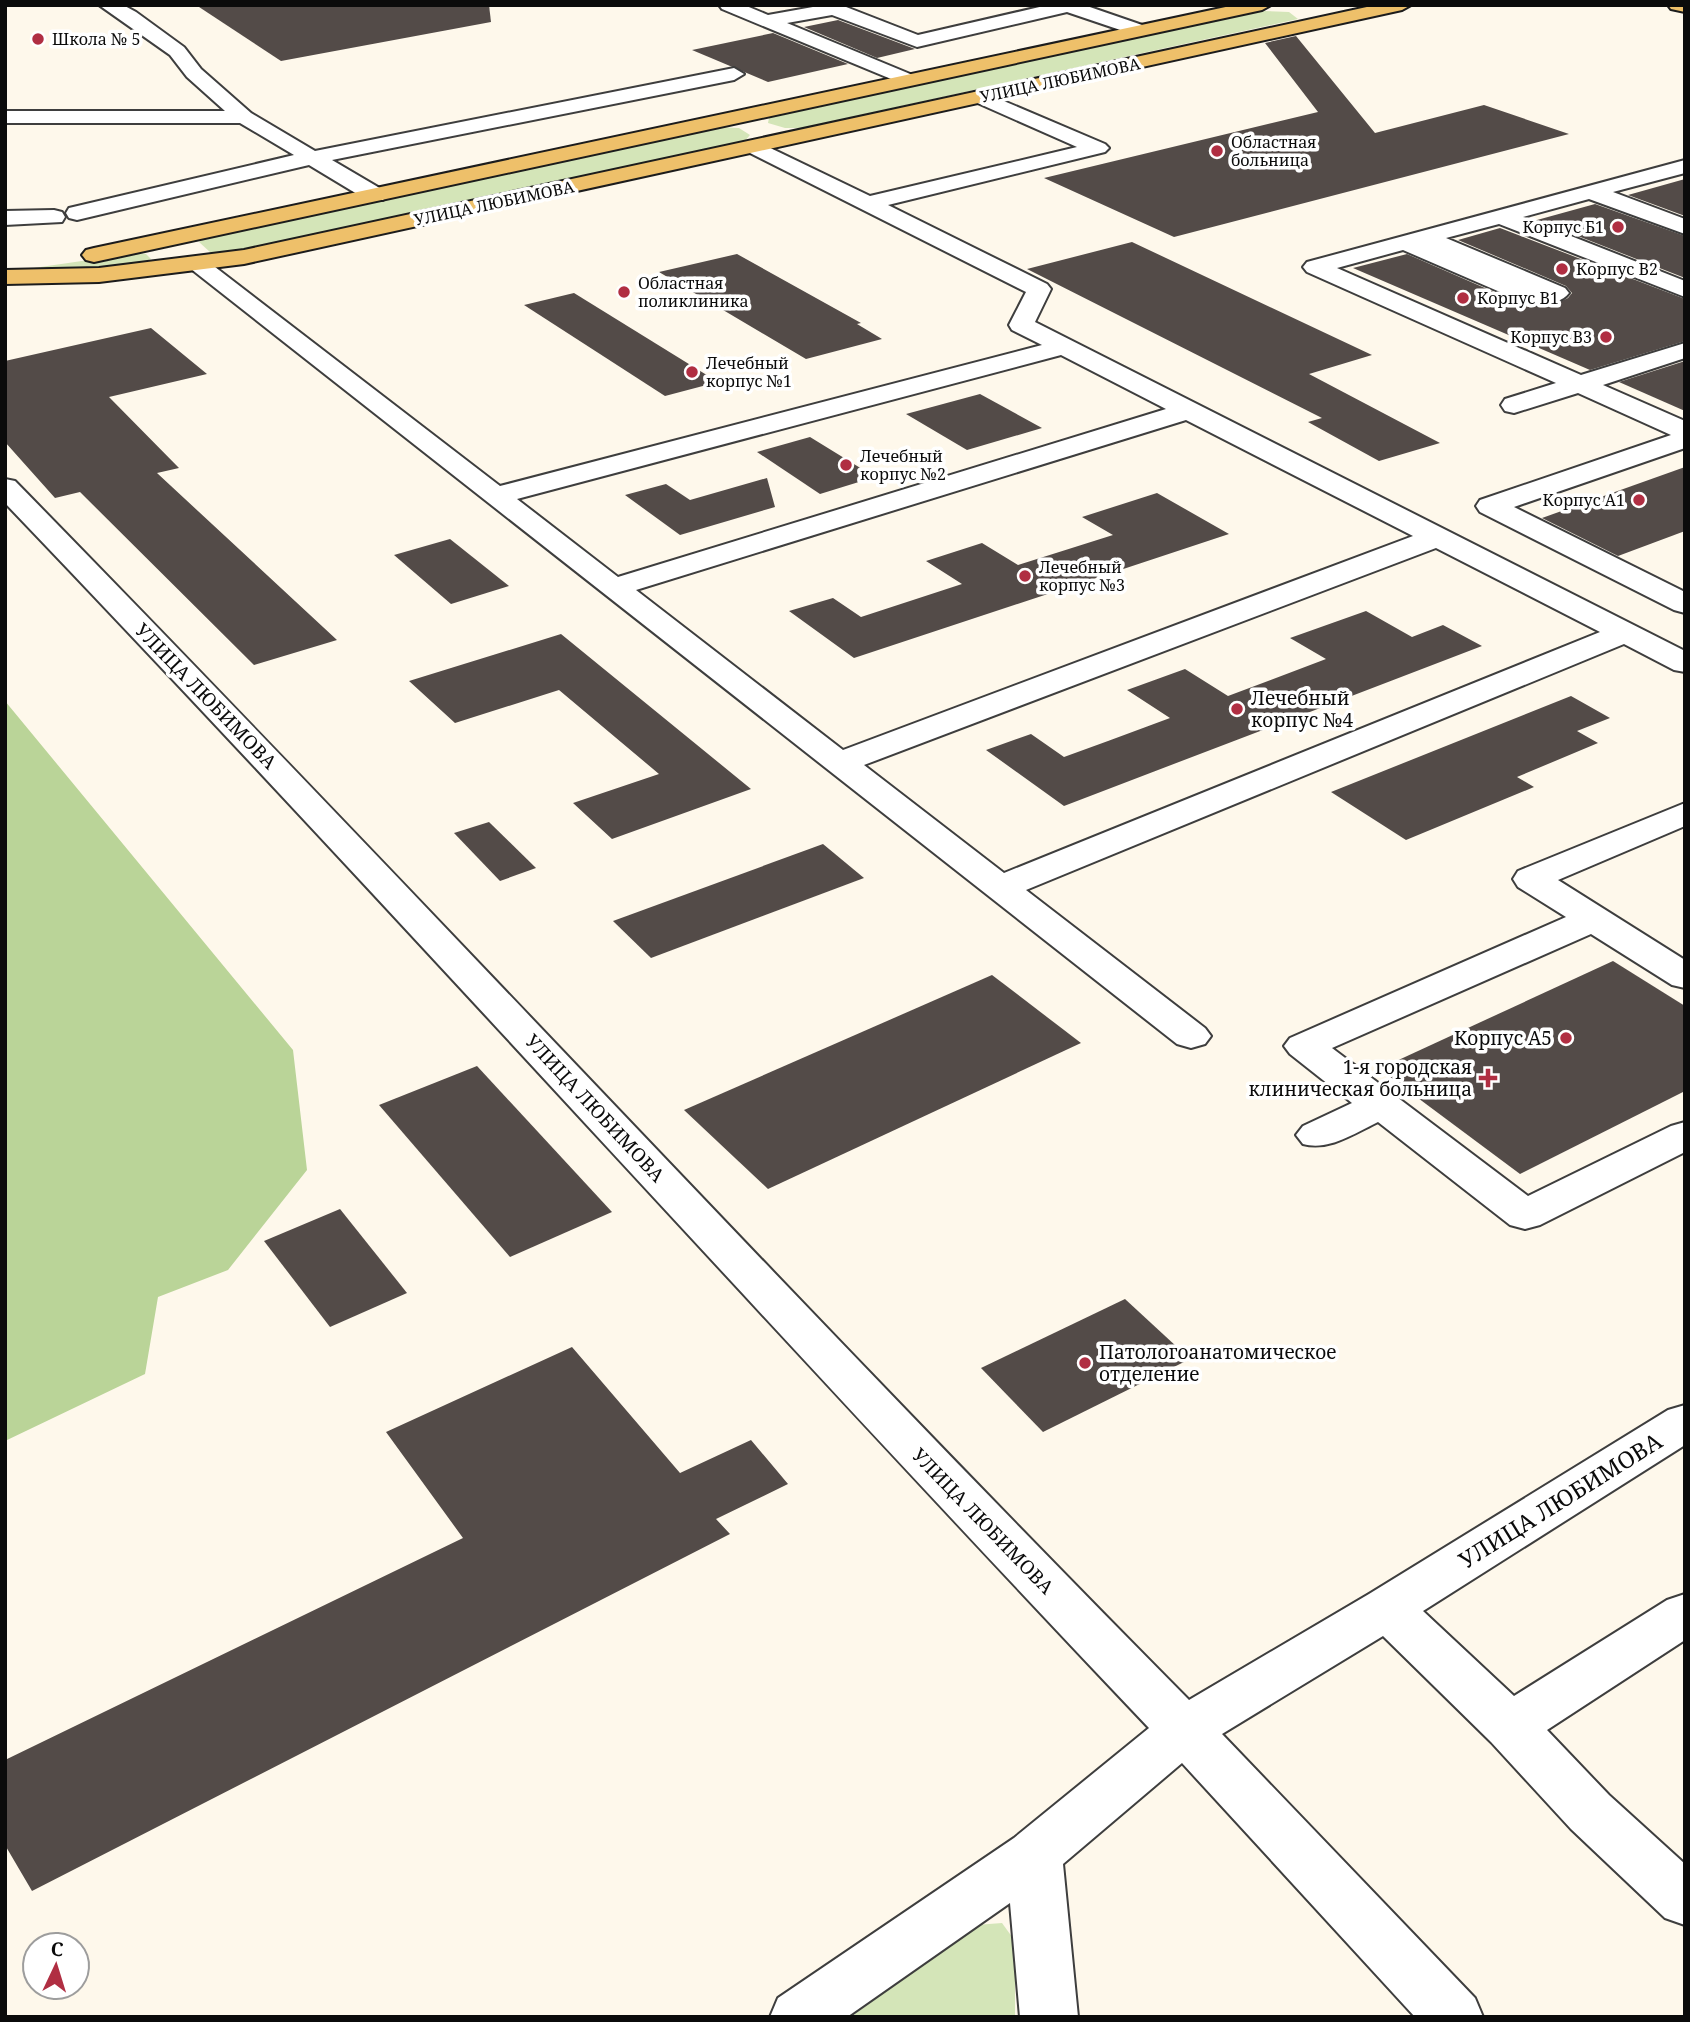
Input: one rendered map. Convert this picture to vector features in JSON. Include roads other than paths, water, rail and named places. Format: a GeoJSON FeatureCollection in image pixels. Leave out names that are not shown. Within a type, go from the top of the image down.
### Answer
{"type":"FeatureCollection","features":[{"type":"Feature","properties":{"kind":"main road","name":"УЛИЦА ЛЮБИМОВА"},"geometry":{"type":"LineString","coordinates":[[5,266],[82,258],[1262,5]]}},
{"type":"Feature","properties":{"kind":"main road","name":"УЛИЦА ЛЮБИМОВА"},"geometry":{"type":"LineString","coordinates":[[5,277],[99,275],[198,265],[256,255],[1402,5]]}},
{"type":"Feature","properties":{"kind":"main road"},"geometry":{"type":"LineString","coordinates":[[1677,5],[1685,7]]}},
{"type":"Feature","properties":{"kind":"main road"},"geometry":{"type":"LineString","coordinates":[[1300,10],[1330,21]]}},
{"type":"Feature","properties":{"kind":"main road"},"geometry":{"type":"LineString","coordinates":[[741,116],[790,139]]}},
{"type":"Feature","properties":{"kind":"main road"},"geometry":{"type":"LineString","coordinates":[[159,241],[198,265]]}},
{"type":"Feature","properties":{"kind":"street"},"geometry":{"type":"LineString","coordinates":[[108,5],[130,16],[177,51],[194,73],[244,117],[375,195]]}},
{"type":"Feature","properties":{"kind":"street"},"geometry":{"type":"LineString","coordinates":[[728,5],[908,80]]}},
{"type":"Feature","properties":{"kind":"street"},"geometry":{"type":"LineString","coordinates":[[766,21],[834,9],[917,41],[1071,6],[1138,30]]}},
{"type":"Feature","properties":{"kind":"street"},"geometry":{"type":"LineString","coordinates":[[77,213],[310,158],[734,75]]}},
{"type":"Feature","properties":{"kind":"street"},"geometry":{"type":"LineString","coordinates":[[866,204],[1098,148],[980,97]]}},
{"type":"Feature","properties":{"kind":"street"},"geometry":{"type":"LineString","coordinates":[[5,117],[244,117]]}},
{"type":"Feature","properties":{"kind":"street"},"geometry":{"type":"LineString","coordinates":[[753,147],[1039,289],[1021,325],[1685,663]]}},
{"type":"Feature","properties":{"kind":"street"},"geometry":{"type":"LineString","coordinates":[[1685,166],[1315,267],[1685,431]]}},
{"type":"Feature","properties":{"kind":"street"},"geometry":{"type":"LineString","coordinates":[[1616,184],[1685,210]]}},
{"type":"Feature","properties":{"kind":"street"},"geometry":{"type":"LineString","coordinates":[[1591,192],[1685,227]]}},
{"type":"Feature","properties":{"kind":"street"},"geometry":{"type":"LineString","coordinates":[[1509,214],[1685,278]]}},
{"type":"Feature","properties":{"kind":"street"},"geometry":{"type":"LineString","coordinates":[[1509,214],[1685,290]]}},
{"type":"Feature","properties":{"kind":"street"},"geometry":{"type":"LineString","coordinates":[[5,218],[54,217]]}},
{"type":"Feature","properties":{"kind":"street"},"geometry":{"type":"LineString","coordinates":[[1414,240],[1557,293],[1537,299],[1414,240]]}},
{"type":"Feature","properties":{"kind":"street"},"geometry":{"type":"LineString","coordinates":[[198,265],[1191,1036]]}},
{"type":"Feature","properties":{"kind":"street"},"geometry":{"type":"LineString","coordinates":[[495,496],[1064,347]]}},
{"type":"Feature","properties":{"kind":"street"},"geometry":{"type":"LineString","coordinates":[[1514,405],[1685,350]]}},
{"type":"Feature","properties":{"kind":"street"},"geometry":{"type":"LineString","coordinates":[[613,588],[1190,410]]}},
{"type":"Feature","properties":{"kind":"street"},"geometry":{"type":"LineString","coordinates":[[1685,439],[1490,506],[1685,604]]}},
{"type":"Feature","properties":{"kind":"street","name":"УЛИЦА ЛЮБИМОВА"},"geometry":{"type":"LineString","coordinates":[[5,488],[222,711],[983,1523],[1184,1730],[1454,2017]]}},
{"type":"Feature","properties":{"kind":"street"},"geometry":{"type":"LineString","coordinates":[[839,763],[1440,536]]}},
{"type":"Feature","properties":{"kind":"street"},"geometry":{"type":"LineString","coordinates":[[999,888],[1626,632]]}},
{"type":"Feature","properties":{"kind":"street"},"geometry":{"type":"LineString","coordinates":[[1685,814],[1531,879],[1685,977]]}},
{"type":"Feature","properties":{"kind":"street"},"geometry":{"type":"LineString","coordinates":[[1593,919],[1304,1046],[1525,1215],[1685,1135]]}},
{"type":"Feature","properties":{"kind":"street"},"geometry":{"type":"LineString","coordinates":[[1317,1135],[1381,1105]]}},
{"type":"Feature","properties":{"kind":"street","name":"УЛИЦА ЛЮБИМОВА"},"geometry":{"type":"LineString","coordinates":[[1184,1730],[1387,1608],[1685,1422]]}},
{"type":"Feature","properties":{"kind":"street"},"geometry":{"type":"LineString","coordinates":[[1387,1608],[1510,1726],[1590,1812],[1685,1900]]}},
{"type":"Feature","properties":{"kind":"street"},"geometry":{"type":"LineString","coordinates":[[1510,1726],[1685,1614]]}},
{"type":"Feature","properties":{"kind":"street"},"geometry":{"type":"LineString","coordinates":[[799,2017],[1034,1855],[1184,1730]]}},
{"type":"Feature","properties":{"kind":"street"},"geometry":{"type":"LineString","coordinates":[[1034,1855],[1049,2017]]}},
{"type":"Feature","properties":{"kind":"place","name":"Школа № 5"},"geometry":{"type":"Point","coordinates":[38,39]}},
{"type":"Feature","properties":{"kind":"place","name":"Областная больница"},"geometry":{"type":"Point","coordinates":[1217,151]}},
{"type":"Feature","properties":{"kind":"place","name":"Корпус Б1"},"geometry":{"type":"Point","coordinates":[1618,227]}},
{"type":"Feature","properties":{"kind":"place","name":"Корпус В2"},"geometry":{"type":"Point","coordinates":[1562,269]}},
{"type":"Feature","properties":{"kind":"place","name":"Областная поликлиника"},"geometry":{"type":"Point","coordinates":[624,292]}},
{"type":"Feature","properties":{"kind":"place","name":"Корпус В1"},"geometry":{"type":"Point","coordinates":[1463,298]}},
{"type":"Feature","properties":{"kind":"place","name":"Корпус В3"},"geometry":{"type":"Point","coordinates":[1606,337]}},
{"type":"Feature","properties":{"kind":"place","name":"Лечебный корпус №1"},"geometry":{"type":"Point","coordinates":[692,372]}},
{"type":"Feature","properties":{"kind":"place","name":"Лечебный корпус №2"},"geometry":{"type":"Point","coordinates":[846,465]}},
{"type":"Feature","properties":{"kind":"place","name":"Корпус А1"},"geometry":{"type":"Point","coordinates":[1639,500]}},
{"type":"Feature","properties":{"kind":"place","name":"Лечебный корпус №3"},"geometry":{"type":"Point","coordinates":[1025,576]}},
{"type":"Feature","properties":{"kind":"place","name":"Лечебный корпус №4"},"geometry":{"type":"Point","coordinates":[1237,709]}},
{"type":"Feature","properties":{"kind":"place","name":"Корпус А5"},"geometry":{"type":"Point","coordinates":[1566,1038]}},
{"type":"Feature","properties":{"kind":"place","name":"1-я городская клиническая больница"},"geometry":{"type":"Point","coordinates":[1488,1078]}},
{"type":"Feature","properties":{"kind":"place","name":"Патологоанатомическое отделение"},"geometry":{"type":"Point","coordinates":[1085,1363]}}]}
